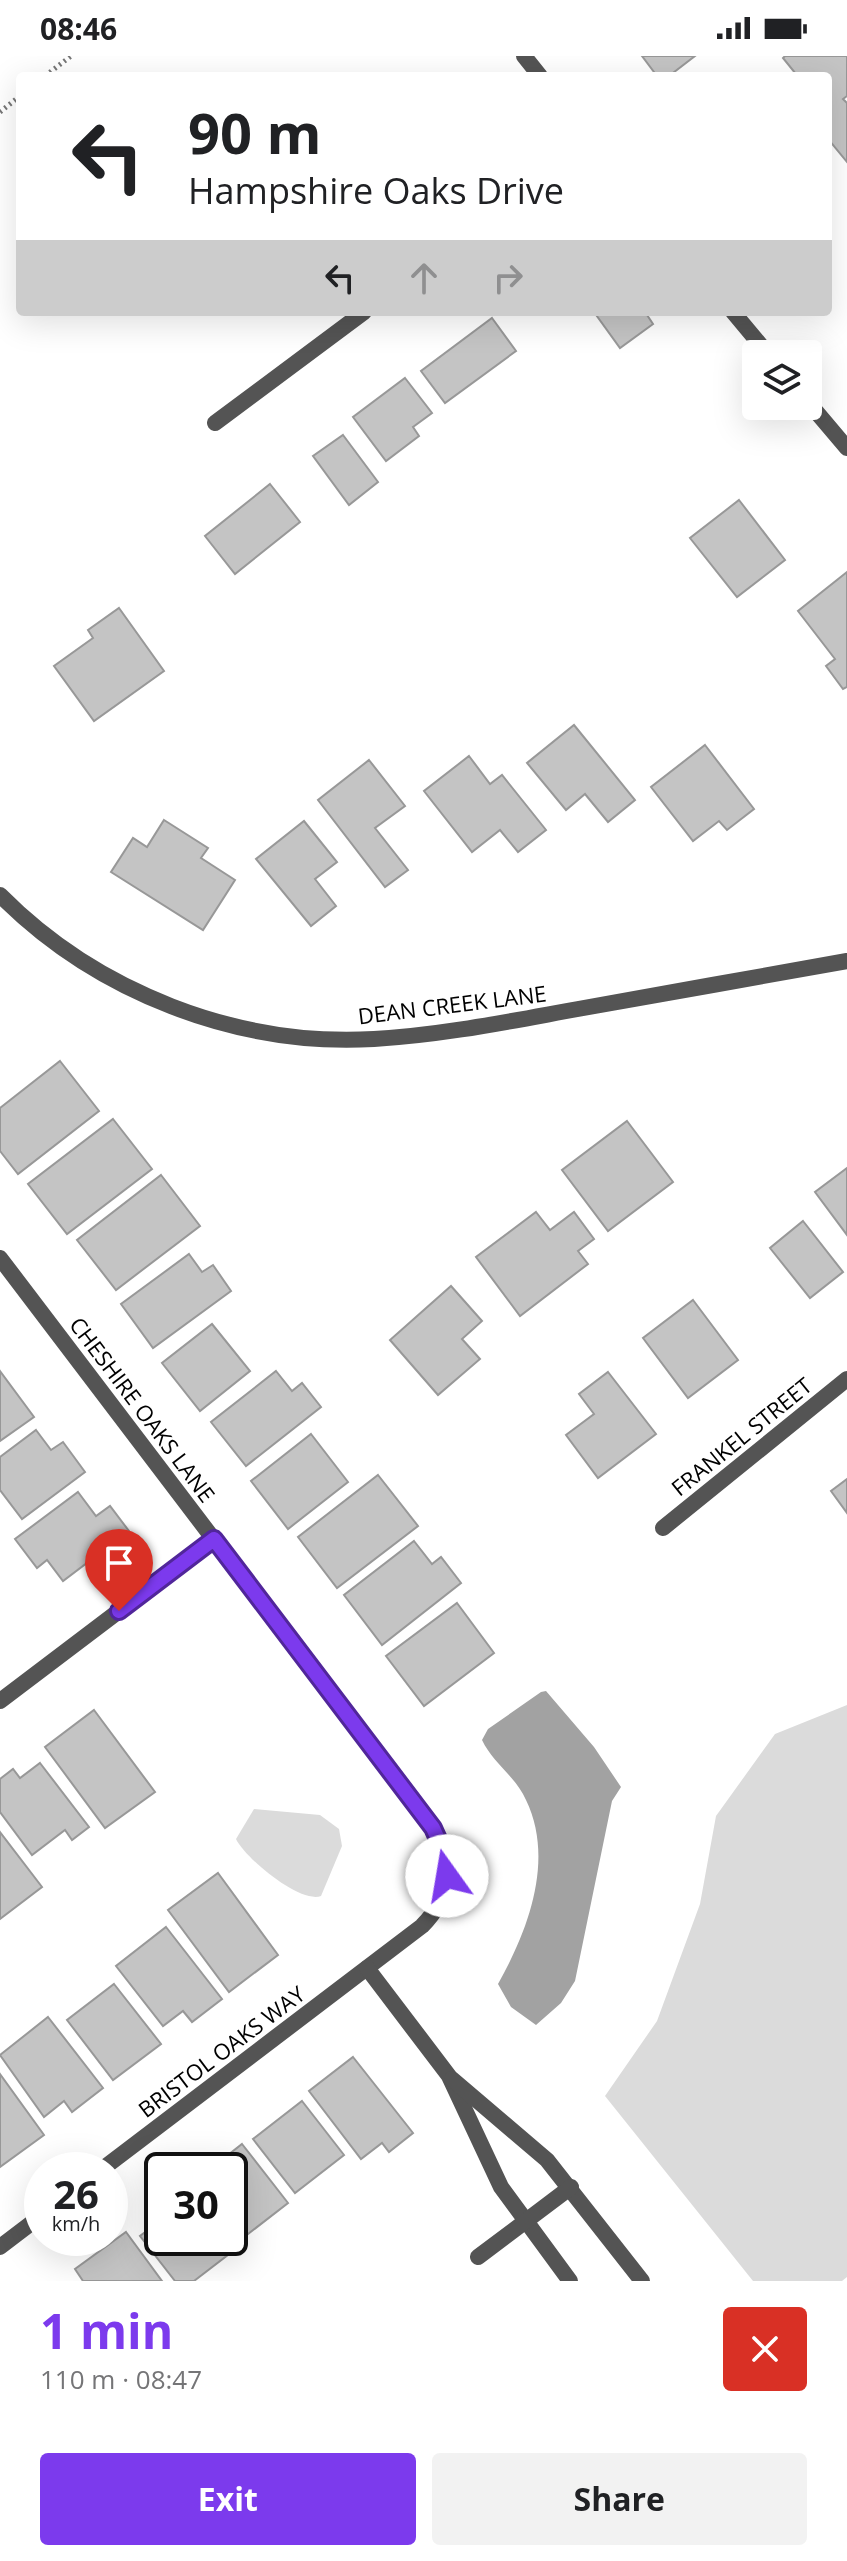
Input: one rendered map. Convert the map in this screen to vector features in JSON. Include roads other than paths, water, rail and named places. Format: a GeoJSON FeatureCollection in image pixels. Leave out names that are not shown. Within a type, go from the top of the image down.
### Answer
{"type":"FeatureCollection","features":[{"type":"Feature","properties":{"kind":"street"},"geometry":{"type":"LineString","coordinates":[[524,56],[537,72]]}},
{"type":"Feature","properties":{"kind":"street"},"geometry":{"type":"LineString","coordinates":[[215,423],[359,316]]}},
{"type":"Feature","properties":{"kind":"street"},"geometry":{"type":"LineString","coordinates":[[736,316],[756,340]]}},
{"type":"Feature","properties":{"kind":"street"},"geometry":{"type":"LineString","coordinates":[[822,419],[847,448]]}},
{"type":"Feature","properties":{"kind":"street","name":"DEAN CREEK LANE"},"geometry":{"type":"LineString","coordinates":[[0,895],[70,952],[147,996],[243,1029],[307,1038],[373,1039],[442,1032],[847,961]]}},
{"type":"Feature","properties":{"kind":"street","name":"CHESHIRE OAKS LANE"},"geometry":{"type":"LineString","coordinates":[[0,1258],[433,1828],[443,1849],[446,1886],[437,1908],[422,1926],[367,1968]]}},
{"type":"Feature","properties":{"kind":"street","name":"FRANKEL STREET"},"geometry":{"type":"LineString","coordinates":[[663,1528],[847,1379]]}},
{"type":"Feature","properties":{"kind":"street"},"geometry":{"type":"LineString","coordinates":[[0,1701],[214,1539]]}},
{"type":"Feature","properties":{"kind":"street"},"geometry":{"type":"LineString","coordinates":[[367,1968],[449,2076],[501,2187],[570,2281]]}},
{"type":"Feature","properties":{"kind":"street","name":"BRISTOL OAKS WAY"},"geometry":{"type":"LineString","coordinates":[[125,2152],[367,1968]]}},
{"type":"Feature","properties":{"kind":"street"},"geometry":{"type":"LineString","coordinates":[[449,2076],[529,2144],[571,2187],[642,2281]]}},
{"type":"Feature","properties":{"kind":"street"},"geometry":{"type":"LineString","coordinates":[[478,2257],[571,2187]]}},
{"type":"Feature","properties":{"kind":"street"},"geometry":{"type":"LineString","coordinates":[[0,2247],[24,2229]]}}]}
